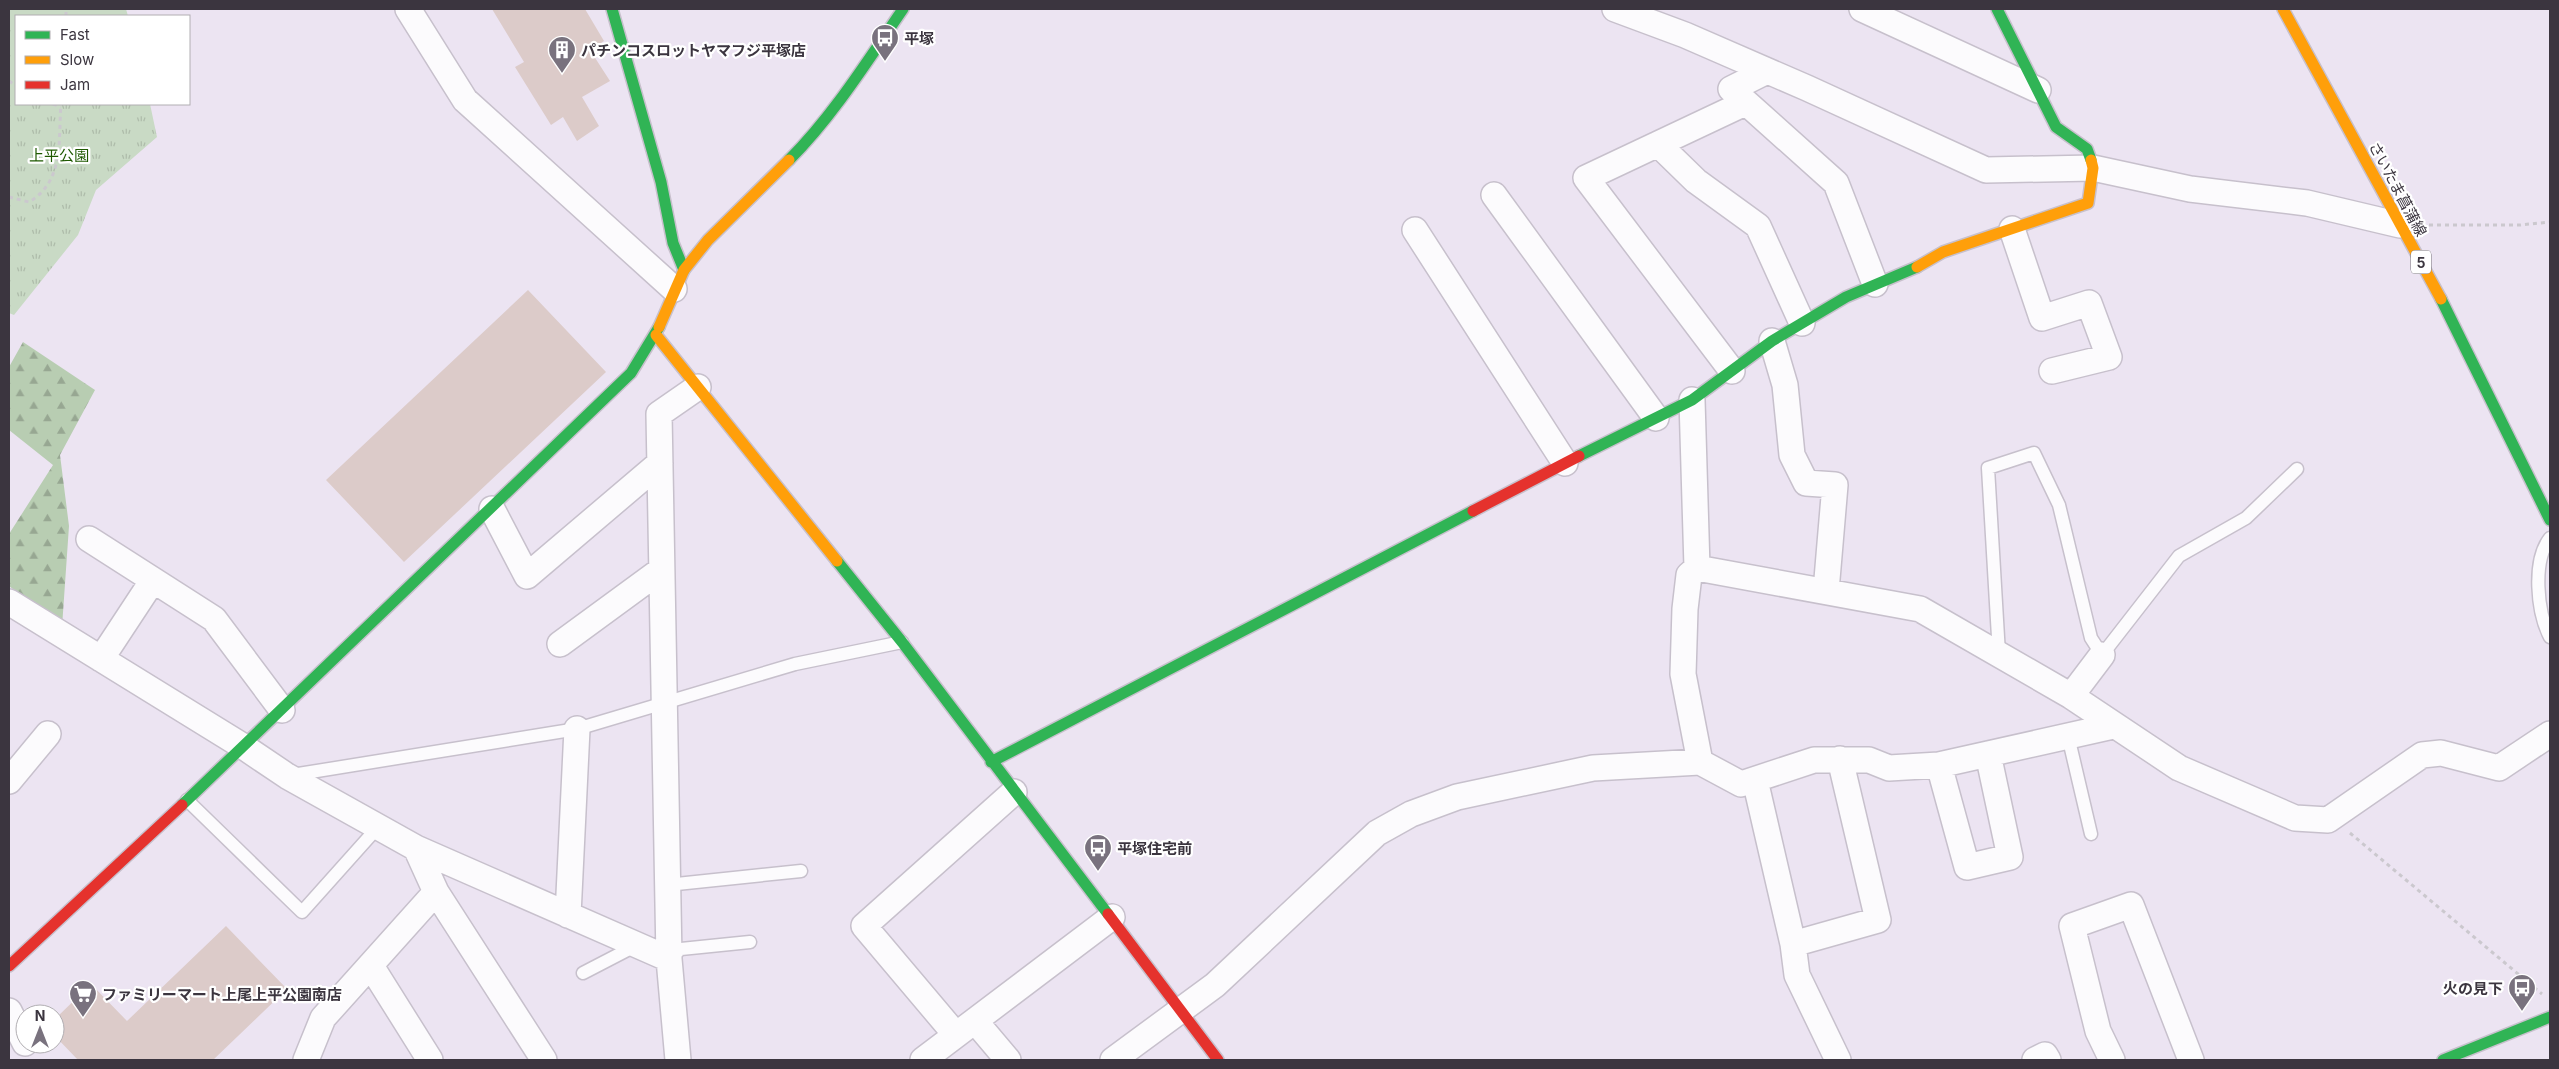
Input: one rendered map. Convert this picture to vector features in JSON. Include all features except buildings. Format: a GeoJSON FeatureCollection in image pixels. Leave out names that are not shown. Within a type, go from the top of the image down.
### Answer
{"type":"FeatureCollection","features":[{"type":"Feature","properties":{"kind":"street"},"geometry":{"type":"LineString","coordinates":[[408,9],[465,100],[679,280]]}},
{"type":"Feature","properties":{"kind":"street"},"geometry":{"type":"LineString","coordinates":[[612,9],[661,182],[679,280]]}},
{"type":"Feature","properties":{"kind":"street"},"geometry":{"type":"LineString","coordinates":[[9,966],[244,747],[631,373],[656,335],[679,280],[708,240],[801,148],[859,73],[903,9]]}},
{"type":"Feature","properties":{"kind":"street"},"geometry":{"type":"LineString","coordinates":[[1615,9],[1685,35],[1986,170],[2093,168],[2182,187],[2307,203],[2400,225]]}},
{"type":"Feature","properties":{"kind":"street"},"geometry":{"type":"LineString","coordinates":[[992,762],[1565,463],[1692,400],[1772,342],[1846,296],[1929,262],[1943,252],[2088,204],[2093,168],[2087,148],[2056,127],[1997,9]]}},
{"type":"Feature","properties":{"kind":"street","name":"さいたま菖蒲線"},"geometry":{"type":"LineString","coordinates":[[2284,9],[2496,406],[2550,520]]}},
{"type":"Feature","properties":{"kind":"street"},"geometry":{"type":"LineString","coordinates":[[1868,10],[2038,90]]}},
{"type":"Feature","properties":{"kind":"street"},"geometry":{"type":"LineString","coordinates":[[1767,71],[1731,89],[1836,183],[1875,284]]}},
{"type":"Feature","properties":{"kind":"street"},"geometry":{"type":"LineString","coordinates":[[1732,370],[1586,178],[1745,103]]}},
{"type":"Feature","properties":{"kind":"street"},"geometry":{"type":"LineString","coordinates":[[1658,144],[1696,181],[1758,226],[1802,323]]}},
{"type":"Feature","properties":{"kind":"street"},"geometry":{"type":"LineString","coordinates":[[1494,195],[1656,418]]}},
{"type":"Feature","properties":{"kind":"street"},"geometry":{"type":"LineString","coordinates":[[2012,229],[2042,318],[2090,303],[2109,356],[2052,371]]}},
{"type":"Feature","properties":{"kind":"street"},"geometry":{"type":"LineString","coordinates":[[1414,230],[1565,463]]}},
{"type":"Feature","properties":{"kind":"street"},"geometry":{"type":"LineString","coordinates":[[656,335],[902,642],[1014,792],[1112,917],[1218,1060]]}},
{"type":"Feature","properties":{"kind":"street"},"geometry":{"type":"LineString","coordinates":[[1772,342],[1785,384],[1792,455],[1806,483],[1836,485],[1826,591]]}},
{"type":"Feature","properties":{"kind":"street"},"geometry":{"type":"LineString","coordinates":[[678,1060],[669,959],[659,414],[698,387]]}},
{"type":"Feature","properties":{"kind":"street"},"geometry":{"type":"LineString","coordinates":[[1692,400],[1696,568],[1689,575],[1684,609],[1683,674],[1700,762]]}},
{"type":"Feature","properties":{"kind":"street"},"geometry":{"type":"LineString","coordinates":[[492,509],[527,576],[660,463]]}},
{"type":"Feature","properties":{"kind":"street"},"geometry":{"type":"LineString","coordinates":[[89,539],[214,620],[282,710]]}},
{"type":"Feature","properties":{"kind":"street"},"geometry":{"type":"LineString","coordinates":[[1696,568],[1920,609],[2071,696],[2113,726],[2179,768],[2295,818],[2328,820],[2422,755],[2441,753],[2498,768],[2550,734]]}},
{"type":"Feature","properties":{"kind":"street"},"geometry":{"type":"LineString","coordinates":[[560,644],[661,570]]}},
{"type":"Feature","properties":{"kind":"street"},"geometry":{"type":"LineString","coordinates":[[101,659],[153,580]]}},
{"type":"Feature","properties":{"kind":"street"},"geometry":{"type":"LineString","coordinates":[[9,602],[244,747],[287,776],[416,848],[669,959]]}},
{"type":"Feature","properties":{"kind":"street"},"geometry":{"type":"LineString","coordinates":[[2071,696],[2102,655]]}},
{"type":"Feature","properties":{"kind":"street"},"geometry":{"type":"LineString","coordinates":[[1112,1060],[1215,985],[1377,833],[1411,814],[1456,797],[1593,768],[1700,762],[1741,784],[1814,760],[1869,760],[1889,768],[1938,765],[2113,726]]}},
{"type":"Feature","properties":{"kind":"street"},"geometry":{"type":"LineString","coordinates":[[568,915],[577,729]]}},
{"type":"Feature","properties":{"kind":"street"},"geometry":{"type":"LineString","coordinates":[[9,781],[48,734]]}},
{"type":"Feature","properties":{"kind":"street"},"geometry":{"type":"LineString","coordinates":[[1938,765],[1967,867],[2010,857],[1988,754]]}},
{"type":"Feature","properties":{"kind":"street"},"geometry":{"type":"LineString","coordinates":[[1793,944],[1878,920],[1840,759]]}},
{"type":"Feature","properties":{"kind":"street"},"geometry":{"type":"LineString","coordinates":[[1755,780],[1793,944],[1797,975],[1838,1060]]}},
{"type":"Feature","properties":{"kind":"street"},"geometry":{"type":"LineString","coordinates":[[1008,1060],[966,1028],[864,926],[1014,792]]}},
{"type":"Feature","properties":{"kind":"street"},"geometry":{"type":"LineString","coordinates":[[416,848],[436,892],[541,1060]]}},
{"type":"Feature","properties":{"kind":"street"},"geometry":{"type":"LineString","coordinates":[[306,1060],[324,1018],[436,892]]}},
{"type":"Feature","properties":{"kind":"street"},"geometry":{"type":"LineString","coordinates":[[2112,1060],[2098,1031],[2072,926],[2131,905],[2191,1060]]}},
{"type":"Feature","properties":{"kind":"street"},"geometry":{"type":"LineString","coordinates":[[923,1060],[1112,917]]}},
{"type":"Feature","properties":{"kind":"street"},"geometry":{"type":"LineString","coordinates":[[370,966],[430,1060]]}},
{"type":"Feature","properties":{"kind":"street"},"geometry":{"type":"LineString","coordinates":[[9,1011],[15,1023]]}},
{"type":"Feature","properties":{"kind":"street"},"geometry":{"type":"LineString","coordinates":[[2443,1060],[2489,1051],[2550,1017]]}},
{"type":"Feature","properties":{"kind":"street"},"geometry":{"type":"LineString","coordinates":[[2035,1060],[2045,1055],[2048,1060]]}},
{"type":"Feature","properties":{"kind":"lane"},"geometry":{"type":"LineString","coordinates":[[1999,654],[1988,468],[2034,453],[2059,505],[2091,638],[2102,655],[2179,556],[2246,518],[2297,469]]}},
{"type":"Feature","properties":{"kind":"lane"},"geometry":{"type":"LineString","coordinates":[[2550,538],[2540,558],[2538,592],[2542,614],[2550,636]]}},
{"type":"Feature","properties":{"kind":"lane"},"geometry":{"type":"LineString","coordinates":[[287,776],[577,729],[795,664],[902,642]]}},
{"type":"Feature","properties":{"kind":"lane"},"geometry":{"type":"LineString","coordinates":[[2068,736],[2091,834]]}},
{"type":"Feature","properties":{"kind":"lane"},"geometry":{"type":"LineString","coordinates":[[188,800],[302,912],[378,827]]}},
{"type":"Feature","properties":{"kind":"lane"},"geometry":{"type":"LineString","coordinates":[[667,885],[801,871]]}},
{"type":"Feature","properties":{"kind":"lane"},"geometry":{"type":"LineString","coordinates":[[669,959],[680,949],[750,942]]}},
{"type":"Feature","properties":{"kind":"lane"},"geometry":{"type":"LineString","coordinates":[[583,973],[637,945]]}},
{"type":"Feature","properties":{"kind":"path"},"geometry":{"type":"LineString","coordinates":[[9,197],[29,202],[40,195],[55,173],[60,147],[61,105]]}},
{"type":"Feature","properties":{"kind":"path"},"geometry":{"type":"LineString","coordinates":[[2400,225],[2520,225],[2550,222]]}},
{"type":"Feature","properties":{"kind":"path"},"geometry":{"type":"LineString","coordinates":[[2332,817],[2544,996]]}},
{"type":"Feature","properties":{"kind":"green space","name":"上平公園"},"geometry":{"type":"Polygon","coordinates":[[[9,9],[126,9],[128,15],[15,15],[15,105],[150,105],[157,137],[96,190],[78,235],[14,315],[9,313],[9,9]]]}},
{"type":"Feature","properties":{"kind":"green space"},"geometry":{"type":"Polygon","coordinates":[[[23,342],[95,390],[60,455],[69,526],[62,627],[9,586],[9,534],[53,465],[9,430],[9,367],[23,342]]]}},
{"type":"Feature","properties":{"kind":"traffic: fast"},"geometry":{"type":"LineString","coordinates":[[612,9],[661,182],[673,243],[684,270]]}},
{"type":"Feature","properties":{"kind":"traffic: fast"},"geometry":{"type":"LineString","coordinates":[[789,160],[835,106],[903,9]]}},
{"type":"Feature","properties":{"kind":"traffic: fast"},"geometry":{"type":"LineString","coordinates":[[1997,9],[2056,127],[2087,149],[2091,160]]}},
{"type":"Feature","properties":{"kind":"traffic: fast"},"geometry":{"type":"LineString","coordinates":[[1579,456],[1692,400],[1772,341],[1846,297],[1917,267]]}},
{"type":"Feature","properties":{"kind":"traffic: fast"},"geometry":{"type":"LineString","coordinates":[[2441,299],[2550,520]]}},
{"type":"Feature","properties":{"kind":"traffic: fast"},"geometry":{"type":"LineString","coordinates":[[182,805],[631,373],[659,327]]}},
{"type":"Feature","properties":{"kind":"traffic: fast"},"geometry":{"type":"LineString","coordinates":[[991,762],[1473,511]]}},
{"type":"Feature","properties":{"kind":"traffic: fast"},"geometry":{"type":"LineString","coordinates":[[837,561],[902,642],[1108,914]]}},
{"type":"Feature","properties":{"kind":"traffic: fast"},"geometry":{"type":"LineString","coordinates":[[2443,1060],[2550,1017]]}},
{"type":"Feature","properties":{"kind":"traffic: slow"},"geometry":{"type":"LineString","coordinates":[[2283,9],[2441,299]]}},
{"type":"Feature","properties":{"kind":"traffic: slow"},"geometry":{"type":"LineString","coordinates":[[659,327],[684,270],[708,240],[789,160]]}},
{"type":"Feature","properties":{"kind":"traffic: slow"},"geometry":{"type":"LineString","coordinates":[[1917,267],[1943,252],[2088,203],[2093,168],[2091,160]]}},
{"type":"Feature","properties":{"kind":"traffic: slow"},"geometry":{"type":"LineString","coordinates":[[656,335],[837,561]]}},
{"type":"Feature","properties":{"kind":"traffic: jam"},"geometry":{"type":"LineString","coordinates":[[1473,511],[1579,456]]}},
{"type":"Feature","properties":{"kind":"traffic: jam"},"geometry":{"type":"LineString","coordinates":[[9,966],[182,805]]}},
{"type":"Feature","properties":{"kind":"traffic: jam"},"geometry":{"type":"LineString","coordinates":[[1108,914],[1218,1060]]}},
{"type":"Feature","properties":{"kind":"place","name":"平塚"},"geometry":{"type":"Point","coordinates":[885,62]}},
{"type":"Feature","properties":{"kind":"place","name":"パチンコスロットヤマフジ平塚店"},"geometry":{"type":"Point","coordinates":[562,74]}},
{"type":"Feature","properties":{"kind":"place","name":"平塚住宅前"},"geometry":{"type":"Point","coordinates":[1098,872]}},
{"type":"Feature","properties":{"kind":"place","name":"火の見下"},"geometry":{"type":"Point","coordinates":[2522,1012]}},
{"type":"Feature","properties":{"kind":"place","name":"ファミリーマート上尾上平公園南店"},"geometry":{"type":"Point","coordinates":[83,1018]}}]}
